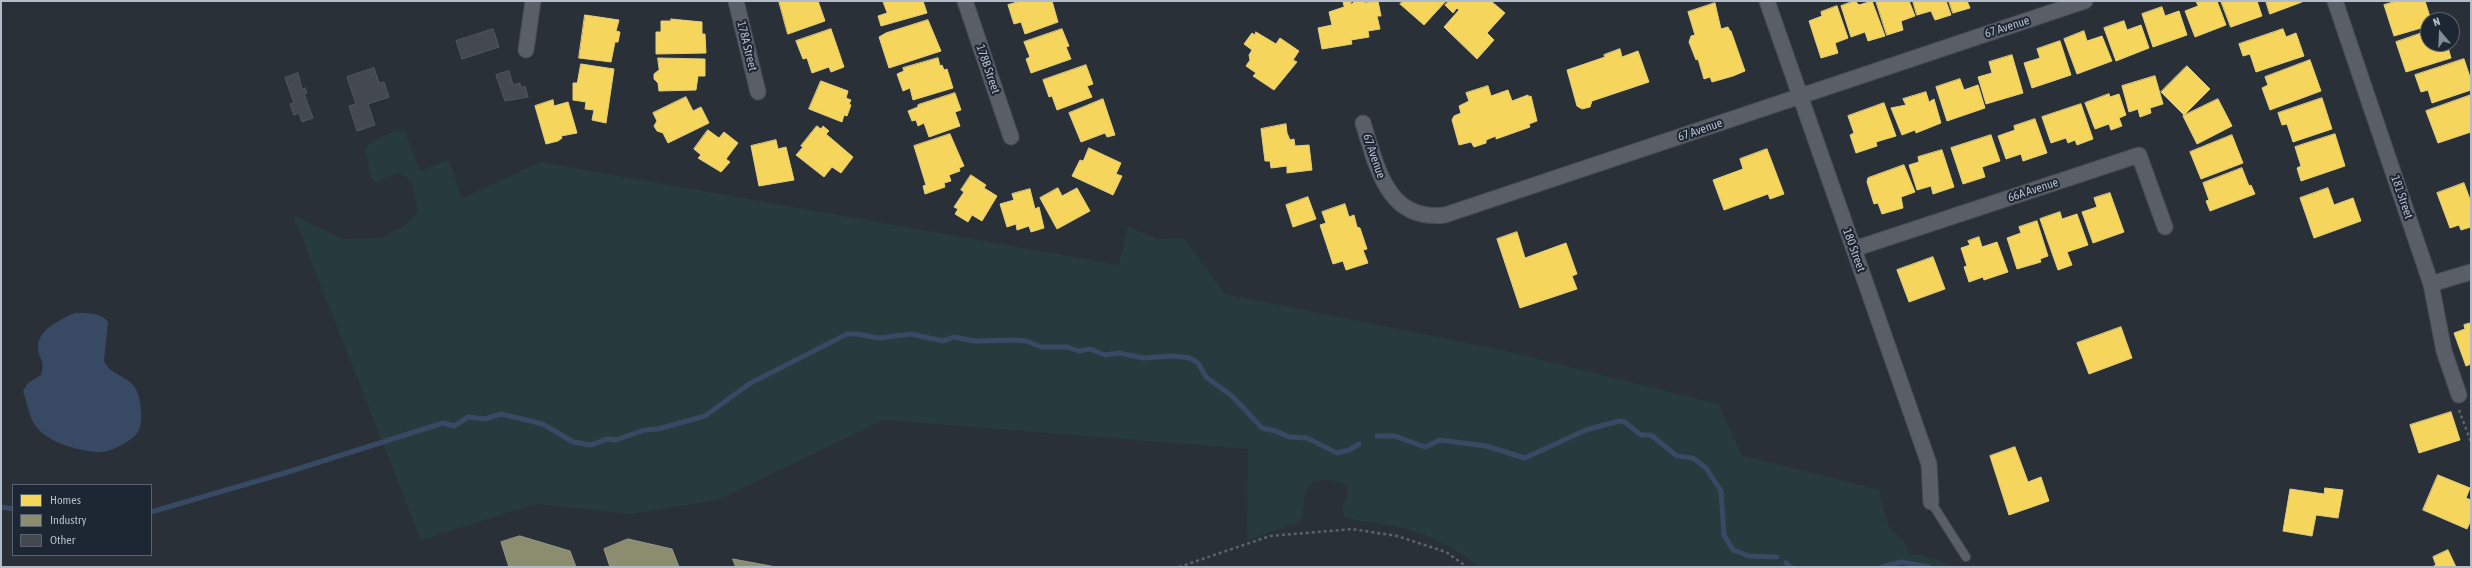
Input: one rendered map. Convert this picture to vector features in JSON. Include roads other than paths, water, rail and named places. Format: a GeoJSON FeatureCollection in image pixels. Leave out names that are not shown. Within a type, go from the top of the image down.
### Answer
{"type":"FeatureCollection","features":[{"type":"Feature","properties":{"kind":"street"},"geometry":{"type":"LineString","coordinates":[[526,50],[533,1]]}},
{"type":"Feature","properties":{"kind":"street","name":"178A Street"},"geometry":{"type":"LineString","coordinates":[[736,1],[758,92]]}},
{"type":"Feature","properties":{"kind":"street","name":"178B Street"},"geometry":{"type":"LineString","coordinates":[[965,1],[1011,137]]}},
{"type":"Feature","properties":{"kind":"street","name":"180 Street"},"geometry":{"type":"LineString","coordinates":[[1767,1],[1929,464],[1931,502]]}},
{"type":"Feature","properties":{"kind":"street","name":"181 Street"},"geometry":{"type":"LineString","coordinates":[[2335,1],[2431,284],[2444,351],[2459,396]]}},
{"type":"Feature","properties":{"kind":"street","name":"67 Avenue"},"geometry":{"type":"LineString","coordinates":[[1363,124],[1378,170],[1394,198],[1416,214],[1432,217],[1468,209],[2080,2]]}},
{"type":"Feature","properties":{"kind":"street","name":"66A Avenue"},"geometry":{"type":"LineString","coordinates":[[1854,249],[2139,155],[2165,227]]}},
{"type":"Feature","properties":{"kind":"street"},"geometry":{"type":"LineString","coordinates":[[2431,284],[2471,272]]}},
{"type":"Feature","properties":{"kind":"lane"},"geometry":{"type":"LineString","coordinates":[[1931,502],[1966,558]]}},
{"type":"Feature","properties":{"kind":"water"},"geometry":{"type":"Polygon","coordinates":[[[75,313],[88,313],[101,316],[108,322],[104,361],[107,366],[132,384],[138,394],[141,412],[139,430],[137,434],[128,441],[111,450],[93,452],[65,445],[48,437],[40,431],[33,422],[23,391],[28,383],[41,375],[43,363],[38,348],[41,336],[51,326],[63,318],[75,313]]]}},
{"type":"Feature","properties":{"kind":"waterway"},"geometry":{"type":"LineString","coordinates":[[152,512],[288,472],[443,423],[454,426],[468,417],[485,419],[501,414],[543,424],[573,442],[591,445],[607,439],[616,440],[644,430],[658,429],[705,416],[749,384],[847,334],[857,334],[878,338],[911,334],[943,341],[954,337],[974,341],[1015,340],[1026,341],[1042,347],[1067,347],[1079,351],[1090,349],[1105,355],[1119,353],[1143,358],[1173,356],[1190,358],[1198,363],[1206,377],[1232,396],[1262,428],[1276,431],[1289,437],[1307,438],[1337,453],[1349,450],[1359,444]]}},
{"type":"Feature","properties":{"kind":"waterway"},"geometry":{"type":"LineString","coordinates":[[1377,436],[1395,436],[1425,447],[1440,440],[1486,446],[1525,458],[1586,430],[1619,421],[1625,422],[1641,435],[1651,435],[1677,456],[1693,458],[1706,468],[1721,491],[1724,535],[1733,550],[1749,556],[1777,557]]}},
{"type":"Feature","properties":{"kind":"waterway"},"geometry":{"type":"LineString","coordinates":[[1,507],[12,509]]}},
{"type":"Feature","properties":{"kind":"waterway"},"geometry":{"type":"LineString","coordinates":[[1882,567],[1901,562],[1929,567]]}},
{"type":"Feature","properties":{"kind":"waterway"},"geometry":{"type":"LineString","coordinates":[[1786,563],[1791,567]]}}]}
